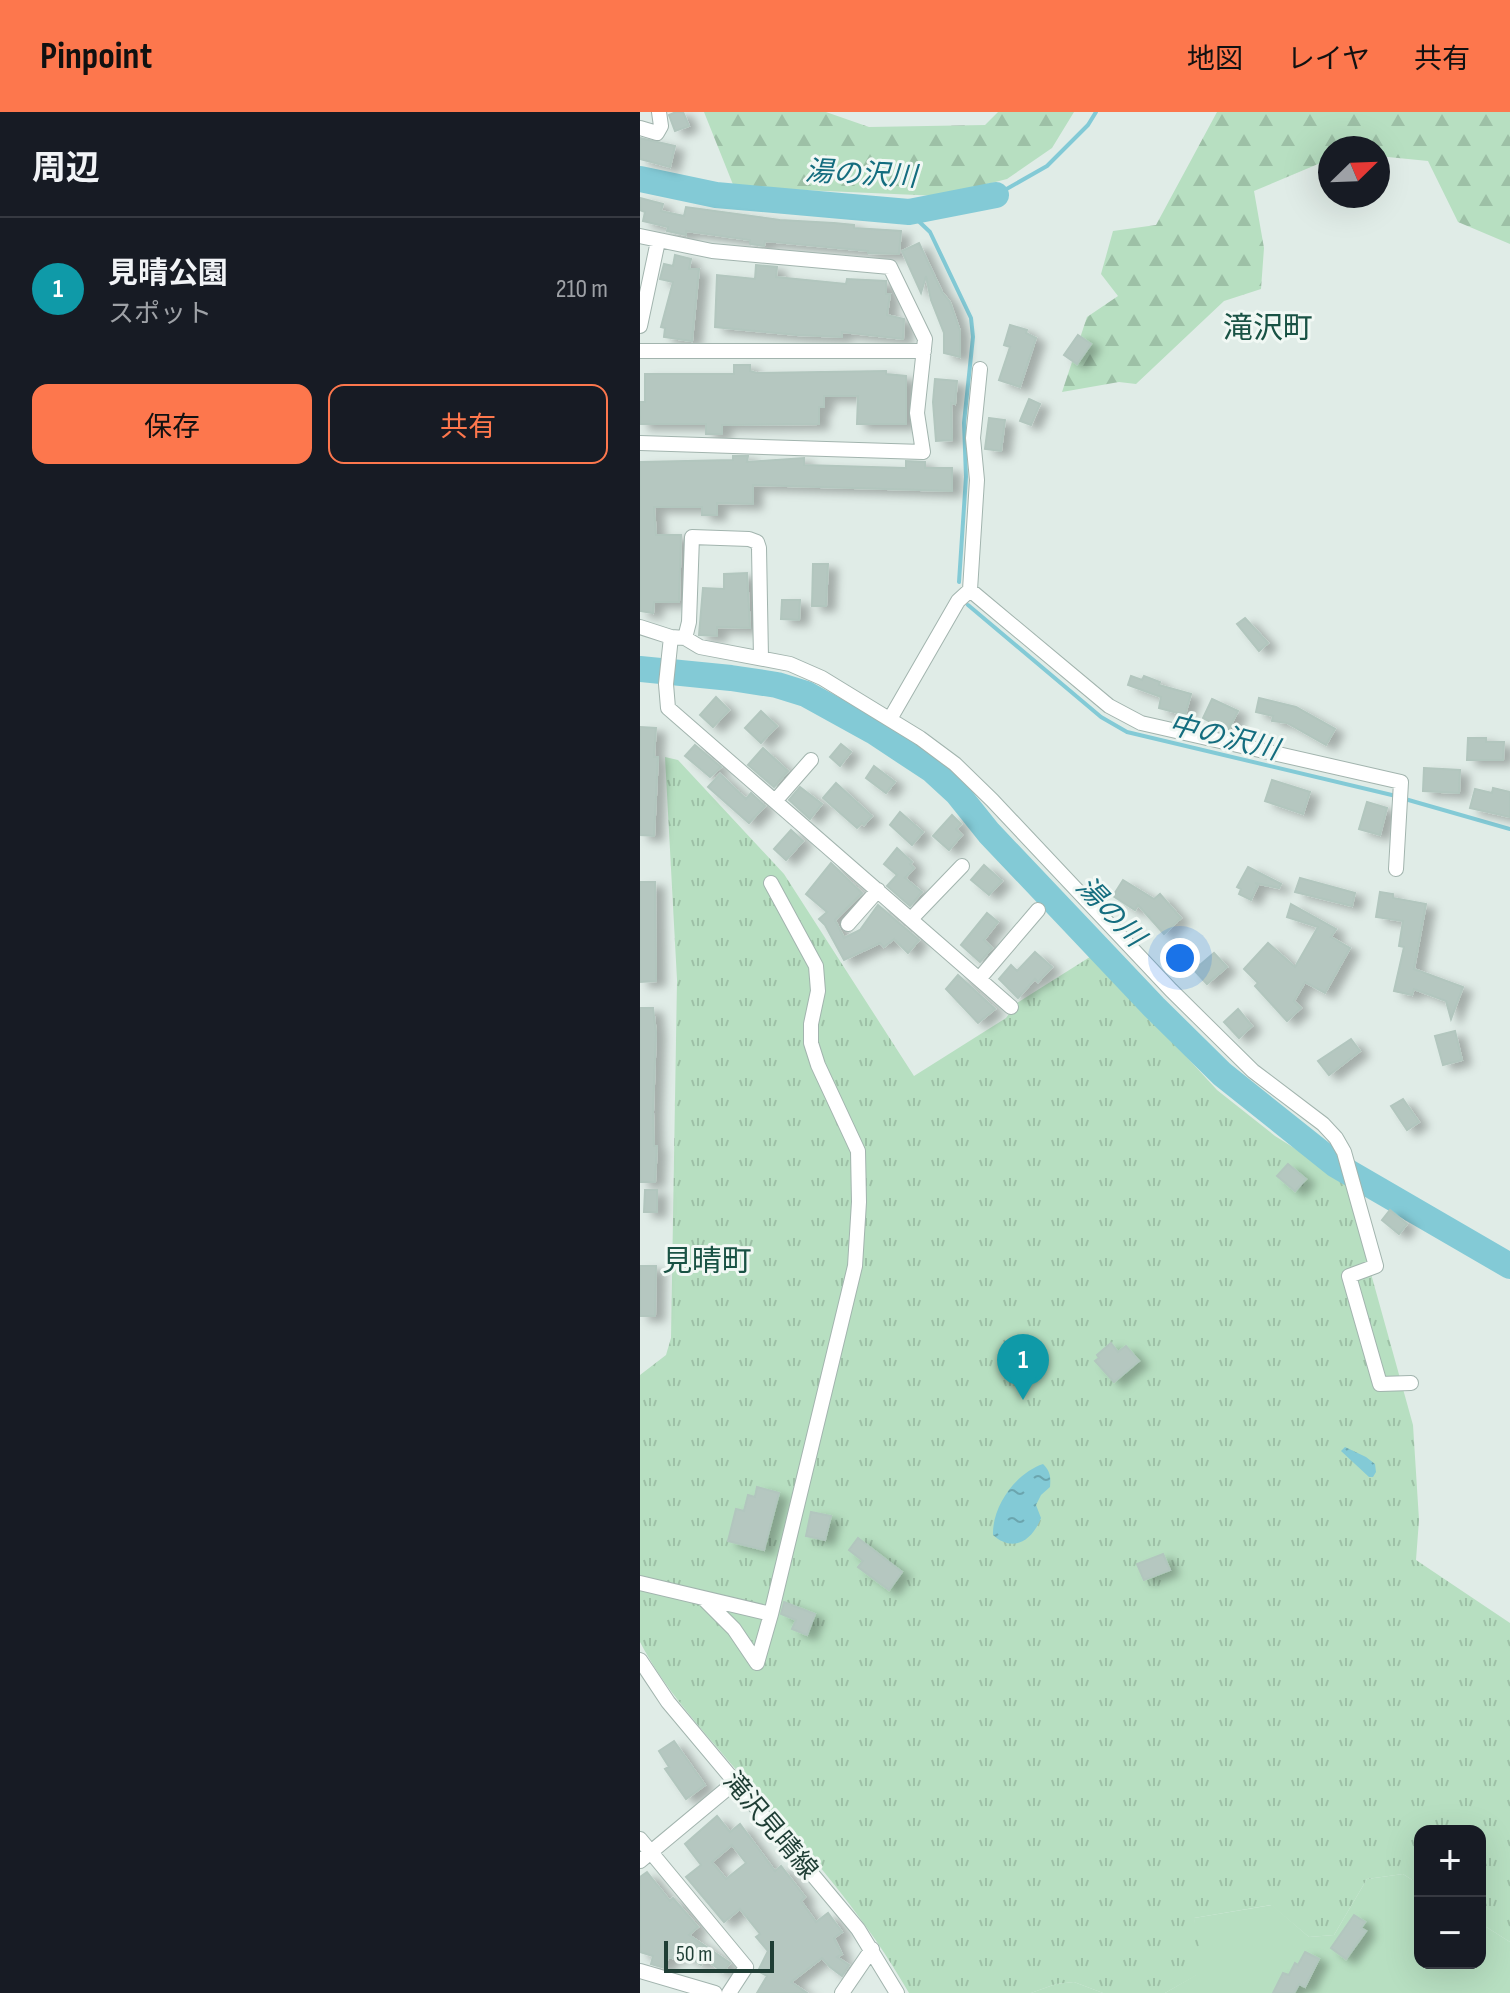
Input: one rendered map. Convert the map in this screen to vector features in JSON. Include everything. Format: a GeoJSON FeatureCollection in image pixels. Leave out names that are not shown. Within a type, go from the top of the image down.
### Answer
{"type":"FeatureCollection","features":[{"type":"Feature","properties":{"kind":"street"},"geometry":{"type":"LineString","coordinates":[[640,128],[657,133],[661,126],[659,112]]}},
{"type":"Feature","properties":{"kind":"street"},"geometry":{"type":"LineString","coordinates":[[640,236],[712,251],[890,267],[925,339],[917,413],[923,452],[640,443]]}},
{"type":"Feature","properties":{"kind":"street"},"geometry":{"type":"LineString","coordinates":[[640,326],[658,241]]}},
{"type":"Feature","properties":{"kind":"street"},"geometry":{"type":"LineString","coordinates":[[640,351],[924,351]]}},
{"type":"Feature","properties":{"kind":"street"},"geometry":{"type":"LineString","coordinates":[[890,719],[958,601],[970,590],[977,480],[973,438],[980,369]]}},
{"type":"Feature","properties":{"kind":"street"},"geometry":{"type":"LineString","coordinates":[[761,658],[757,542],[692,537],[689,622],[668,662],[668,708],[1011,1007]]}},
{"type":"Feature","properties":{"kind":"street"},"geometry":{"type":"LineString","coordinates":[[970,590],[1109,706],[1141,723],[1400,792],[1396,869]]}},
{"type":"Feature","properties":{"kind":"street"},"geometry":{"type":"LineString","coordinates":[[640,627],[700,647],[790,664],[822,678],[890,719],[955,764],[1253,1071],[1323,1124],[1344,1152],[1376,1266],[1349,1276],[1380,1384],[1411,1383]]}},
{"type":"Feature","properties":{"kind":"street"},"geometry":{"type":"LineString","coordinates":[[776,800],[811,760]]}},
{"type":"Feature","properties":{"kind":"street"},"geometry":{"type":"LineString","coordinates":[[911,919],[962,866]]}},
{"type":"Feature","properties":{"kind":"street"},"geometry":{"type":"LineString","coordinates":[[703,1598],[734,1629],[757,1663],[855,1266],[858,1151],[811,1043],[811,1024],[818,991],[816,966],[771,883]]}},
{"type":"Feature","properties":{"kind":"street"},"geometry":{"type":"LineString","coordinates":[[848,924],[878,890]]}},
{"type":"Feature","properties":{"kind":"street"},"geometry":{"type":"LineString","coordinates":[[979,979],[1038,910]]}},
{"type":"Feature","properties":{"kind":"street"},"geometry":{"type":"LineString","coordinates":[[640,1583],[771,1614]]}},
{"type":"Feature","properties":{"kind":"street","name":"滝沢見晴線"},"geometry":{"type":"LineString","coordinates":[[640,1660],[668,1702],[858,1929],[897,1993]]}},
{"type":"Feature","properties":{"kind":"street"},"geometry":{"type":"LineString","coordinates":[[645,1857],[735,1782]]}},
{"type":"Feature","properties":{"kind":"street"},"geometry":{"type":"LineString","coordinates":[[640,1839],[645,1857],[746,1967],[729,1993]]}},
{"type":"Feature","properties":{"kind":"street"},"geometry":{"type":"LineString","coordinates":[[842,1993],[872,1949]]}},
{"type":"Feature","properties":{"kind":"street"},"geometry":{"type":"LineString","coordinates":[[640,1971],[715,1993]]}},
{"type":"Feature","properties":{"kind":"green space"},"geometry":{"type":"Polygon","coordinates":[[[704,112],[826,112],[869,127],[985,125],[998,112],[1074,112],[1052,148],[1007,179],[940,196],[734,187],[704,112]]]}},
{"type":"Feature","properties":{"kind":"green space"},"geometry":{"type":"Polygon","coordinates":[[[1217,112],[1510,112],[1510,244],[1458,222],[1428,161],[1390,157],[1390,136],[1318,136],[1318,164],[1254,191],[1264,248],[1261,289],[1224,301],[1136,384],[1119,382],[1062,392],[1087,317],[1118,296],[1101,274],[1113,231],[1156,225],[1217,112]]]}},
{"type":"Feature","properties":{"kind":"green space"},"geometry":{"type":"Polygon","coordinates":[[[665,757],[678,760],[784,874],[914,1076],[1006,1018],[1017,1003],[1093,955],[1217,1090],[1275,1136],[1345,1180],[1413,1425],[1419,1520],[1416,1560],[1510,1623],[1510,1942],[1486,1927],[1486,1825],[1414,1825],[1414,1881],[1403,1874],[1367,1879],[1334,1935],[1309,1937],[1271,1905],[1194,1918],[1202,1964],[1197,1975],[1165,1993],[1103,1993],[1074,1982],[1056,1984],[1031,1993],[909,1993],[848,1903],[694,1721],[640,1642],[640,1375],[666,1355],[671,1338],[677,980],[665,757]]]}},
{"type":"Feature","properties":{"kind":"green space"},"geometry":{"type":"Polygon","coordinates":[[[1403,1874],[1414,1881],[1414,1969],[1486,1969],[1486,1927],[1510,1942],[1510,1993],[1165,1993],[1196,1975],[1194,1918],[1272,1905],[1309,1937],[1334,1935],[1367,1879],[1403,1874]]]}},
{"type":"Feature","properties":{"kind":"green space"},"geometry":{"type":"Polygon","coordinates":[[[1074,1982],[1103,1993],[1031,1993],[1056,1984],[1074,1982]]]}},
{"type":"Feature","properties":{"kind":"water"},"geometry":{"type":"Polygon","coordinates":[[[1345,1447],[1375,1464],[1373,1477],[1369,1477],[1341,1451],[1345,1447]]]}},
{"type":"Feature","properties":{"kind":"water"},"geometry":{"type":"Polygon","coordinates":[[[1043,1464],[1050,1474],[1050,1487],[1036,1505],[1041,1518],[1037,1526],[1021,1542],[1015,1544],[1000,1540],[993,1535],[1001,1502],[1015,1483],[1043,1464]]]}},
{"type":"Feature","properties":{"kind":"building"},"geometry":{"type":"Polygon","coordinates":[[[683,112],[689,126],[675,131],[669,115],[683,112]]]}},
{"type":"Feature","properties":{"kind":"building"},"geometry":{"type":"Polygon","coordinates":[[[640,138],[675,146],[670,167],[640,159],[640,138]]]}},
{"type":"Feature","properties":{"kind":"building"},"geometry":{"type":"Polygon","coordinates":[[[640,198],[663,204],[661,211],[684,216],[686,207],[780,220],[901,231],[899,254],[765,241],[764,246],[750,244],[750,240],[667,231],[668,227],[643,221],[645,212],[640,210],[640,198]]]}},
{"type":"Feature","properties":{"kind":"building"},"geometry":{"type":"Polygon","coordinates":[[[919,243],[942,292],[950,302],[960,331],[960,357],[944,353],[944,333],[931,300],[926,276],[921,293],[902,251],[919,243]]]}},
{"type":"Feature","properties":{"kind":"building"},"geometry":{"type":"Polygon","coordinates":[[[675,255],[691,259],[689,269],[699,269],[692,341],[664,337],[665,328],[661,327],[673,282],[660,279],[664,264],[673,266],[675,255]]]}},
{"type":"Feature","properties":{"kind":"building"},"geometry":{"type":"Polygon","coordinates":[[[756,265],[777,267],[776,277],[846,284],[847,279],[886,281],[886,294],[890,294],[887,315],[904,319],[903,339],[842,332],[842,337],[715,327],[717,275],[755,279],[756,265]]]}},
{"type":"Feature","properties":{"kind":"building"},"geometry":{"type":"Polygon","coordinates":[[[1010,325],[1027,330],[1026,333],[1036,338],[1020,387],[999,380],[1010,347],[1004,345],[1010,325]]]}},
{"type":"Feature","properties":{"kind":"building"},"geometry":{"type":"Polygon","coordinates":[[[1078,335],[1091,344],[1077,364],[1064,355],[1078,335]]]}},
{"type":"Feature","properties":{"kind":"building"},"geometry":{"type":"Polygon","coordinates":[[[734,365],[750,365],[750,371],[757,373],[886,371],[886,374],[906,376],[906,424],[857,424],[858,396],[824,396],[824,407],[819,407],[819,424],[722,425],[722,434],[706,434],[706,424],[640,424],[640,402],[645,402],[645,374],[734,374],[734,365]]]}},
{"type":"Feature","properties":{"kind":"building"},"geometry":{"type":"Polygon","coordinates":[[[935,379],[957,381],[955,404],[951,403],[952,440],[936,441],[935,379]]]}},
{"type":"Feature","properties":{"kind":"building"},"geometry":{"type":"Polygon","coordinates":[[[1029,399],[1040,404],[1031,425],[1020,421],[1029,399]]]}},
{"type":"Feature","properties":{"kind":"building"},"geometry":{"type":"Polygon","coordinates":[[[989,418],[1005,420],[1001,451],[985,449],[989,418]]]}},
{"type":"Feature","properties":{"kind":"building"},"geometry":{"type":"Polygon","coordinates":[[[733,456],[748,456],[747,462],[804,458],[804,465],[906,468],[906,461],[925,462],[925,468],[952,468],[952,491],[753,485],[753,504],[717,503],[717,515],[702,515],[702,507],[654,507],[656,535],[681,535],[679,602],[654,602],[653,613],[640,611],[640,462],[733,460],[733,456]]]}},
{"type":"Feature","properties":{"kind":"building"},"geometry":{"type":"Polygon","coordinates":[[[813,564],[828,564],[826,606],[812,606],[813,564]]]}},
{"type":"Feature","properties":{"kind":"building"},"geometry":{"type":"Polygon","coordinates":[[[747,573],[750,628],[717,627],[717,636],[699,635],[703,588],[724,589],[724,574],[747,573]]]}},
{"type":"Feature","properties":{"kind":"building"},"geometry":{"type":"Polygon","coordinates":[[[782,600],[800,600],[799,620],[781,619],[782,600]]]}},
{"type":"Feature","properties":{"kind":"building"},"geometry":{"type":"Polygon","coordinates":[[[1245,618],[1268,643],[1259,651],[1237,624],[1245,618]]]}},
{"type":"Feature","properties":{"kind":"building"},"geometry":{"type":"Polygon","coordinates":[[[1131,676],[1142,680],[1144,676],[1160,682],[1159,685],[1191,694],[1185,715],[1159,708],[1161,697],[1128,685],[1131,676]]]}},
{"type":"Feature","properties":{"kind":"building"},"geometry":{"type":"Polygon","coordinates":[[[716,697],[729,710],[713,727],[700,715],[716,697]]]}},
{"type":"Feature","properties":{"kind":"building"},"geometry":{"type":"Polygon","coordinates":[[[1259,698],[1296,707],[1335,729],[1326,745],[1287,723],[1272,721],[1273,716],[1256,712],[1259,698]]]}},
{"type":"Feature","properties":{"kind":"building"},"geometry":{"type":"Polygon","coordinates":[[[1212,699],[1238,711],[1228,731],[1203,718],[1212,699]]]}},
{"type":"Feature","properties":{"kind":"building"},"geometry":{"type":"Polygon","coordinates":[[[761,711],[777,726],[761,743],[745,728],[761,711]]]}},
{"type":"Feature","properties":{"kind":"building"},"geometry":{"type":"Polygon","coordinates":[[[640,727],[656,728],[654,757],[658,757],[654,836],[640,835],[640,727]]]}},
{"type":"Feature","properties":{"kind":"building"},"geometry":{"type":"Polygon","coordinates":[[[1468,738],[1504,742],[1503,760],[1467,760],[1468,738]]]}},
{"type":"Feature","properties":{"kind":"building"},"geometry":{"type":"Polygon","coordinates":[[[841,744],[851,752],[840,766],[830,757],[841,744]]]}},
{"type":"Feature","properties":{"kind":"building"},"geometry":{"type":"Polygon","coordinates":[[[695,745],[721,767],[710,777],[685,756],[695,745]]]}},
{"type":"Feature","properties":{"kind":"building"},"geometry":{"type":"Polygon","coordinates":[[[763,748],[788,771],[774,787],[748,765],[763,748]]]}},
{"type":"Feature","properties":{"kind":"building"},"geometry":{"type":"Polygon","coordinates":[[[874,766],[895,782],[886,793],[866,778],[874,766]]]}},
{"type":"Feature","properties":{"kind":"building"},"geometry":{"type":"Polygon","coordinates":[[[1424,768],[1460,770],[1459,793],[1423,791],[1424,768]]]}},
{"type":"Feature","properties":{"kind":"building"},"geometry":{"type":"Polygon","coordinates":[[[720,774],[746,799],[751,793],[765,806],[749,823],[708,787],[720,774]]]}},
{"type":"Feature","properties":{"kind":"building"},"geometry":{"type":"Polygon","coordinates":[[[1272,780],[1310,792],[1303,814],[1265,801],[1272,780]]]}},
{"type":"Feature","properties":{"kind":"building"},"geometry":{"type":"Polygon","coordinates":[[[836,783],[872,816],[864,825],[862,823],[857,828],[823,798],[836,783]]]}},
{"type":"Feature","properties":{"kind":"building"},"geometry":{"type":"Polygon","coordinates":[[[800,787],[822,804],[810,819],[789,800],[800,787]]]}},
{"type":"Feature","properties":{"kind":"building"},"geometry":{"type":"Polygon","coordinates":[[[1493,788],[1510,792],[1510,817],[1470,808],[1475,789],[1492,793],[1493,788]]]}},
{"type":"Feature","properties":{"kind":"building"},"geometry":{"type":"Polygon","coordinates":[[[1367,802],[1387,808],[1380,835],[1359,829],[1367,802]]]}},
{"type":"Feature","properties":{"kind":"building"},"geometry":{"type":"Polygon","coordinates":[[[900,812],[923,832],[912,845],[890,825],[900,812]]]}},
{"type":"Feature","properties":{"kind":"building"},"geometry":{"type":"Polygon","coordinates":[[[952,815],[961,824],[956,829],[962,835],[949,850],[933,836],[952,815]]]}},
{"type":"Feature","properties":{"kind":"building"},"geometry":{"type":"Polygon","coordinates":[[[791,830],[803,841],[786,860],[774,849],[791,830]]]}},
{"type":"Feature","properties":{"kind":"building"},"geometry":{"type":"Polygon","coordinates":[[[897,848],[914,868],[905,878],[922,892],[910,906],[887,886],[897,875],[884,864],[897,848]]]}},
{"type":"Feature","properties":{"kind":"building"},"geometry":{"type":"Polygon","coordinates":[[[831,863],[862,893],[835,920],[844,938],[860,930],[878,905],[919,940],[908,953],[894,939],[884,947],[880,943],[844,960],[819,919],[827,912],[806,894],[831,863]]]}},
{"type":"Feature","properties":{"kind":"building"},"geometry":{"type":"Polygon","coordinates":[[[984,865],[1002,881],[989,895],[971,880],[984,865]]]}},
{"type":"Feature","properties":{"kind":"building"},"geometry":{"type":"Polygon","coordinates":[[[1248,867],[1281,884],[1279,888],[1255,883],[1258,885],[1251,900],[1239,894],[1241,889],[1237,887],[1248,867]]]}},
{"type":"Feature","properties":{"kind":"building"},"geometry":{"type":"Polygon","coordinates":[[[1300,878],[1355,893],[1352,906],[1295,892],[1300,878]]]}},
{"type":"Feature","properties":{"kind":"building"},"geometry":{"type":"Polygon","coordinates":[[[1123,880],[1154,899],[1160,894],[1181,918],[1164,934],[1138,905],[1135,910],[1113,896],[1123,880]]]}},
{"type":"Feature","properties":{"kind":"building"},"geometry":{"type":"Polygon","coordinates":[[[640,882],[655,882],[656,981],[640,982],[640,882]]]}},
{"type":"Feature","properties":{"kind":"building"},"geometry":{"type":"Polygon","coordinates":[[[1380,892],[1393,894],[1393,898],[1426,904],[1414,969],[1463,987],[1451,1019],[1446,1001],[1414,989],[1412,995],[1394,991],[1404,947],[1399,946],[1403,921],[1376,917],[1380,892]]]}},
{"type":"Feature","properties":{"kind":"building"},"geometry":{"type":"Polygon","coordinates":[[[1291,904],[1336,929],[1331,937],[1350,948],[1325,993],[1305,982],[1294,1001],[1301,1008],[1287,1021],[1244,969],[1268,943],[1295,967],[1318,927],[1287,917],[1291,904]]]}},
{"type":"Feature","properties":{"kind":"building"},"geometry":{"type":"Polygon","coordinates":[[[987,913],[998,922],[984,940],[992,948],[980,962],[961,945],[987,913]]]}},
{"type":"Feature","properties":{"kind":"building"},"geometry":{"type":"Polygon","coordinates":[[[1035,952],[1052,967],[1038,982],[1035,979],[1018,998],[999,979],[1011,965],[1017,971],[1035,952]]]}},
{"type":"Feature","properties":{"kind":"building"},"geometry":{"type":"Polygon","coordinates":[[[1214,953],[1227,967],[1207,984],[1194,970],[1214,953]]]}},
{"type":"Feature","properties":{"kind":"building"},"geometry":{"type":"Polygon","coordinates":[[[958,975],[995,1009],[978,1023],[946,989],[958,975]]]}},
{"type":"Feature","properties":{"kind":"building"},"geometry":{"type":"Polygon","coordinates":[[[640,1008],[653,1008],[656,1032],[653,1112],[654,1146],[657,1146],[655,1182],[640,1182],[640,1008]]]}},
{"type":"Feature","properties":{"kind":"building"},"geometry":{"type":"Polygon","coordinates":[[[1238,1009],[1252,1026],[1239,1038],[1224,1022],[1238,1009]]]}},
{"type":"Feature","properties":{"kind":"building"},"geometry":{"type":"Polygon","coordinates":[[[1455,1031],[1462,1060],[1443,1065],[1435,1036],[1455,1031]]]}},
{"type":"Feature","properties":{"kind":"building"},"geometry":{"type":"Polygon","coordinates":[[[1351,1039],[1360,1051],[1329,1075],[1318,1061],[1351,1039]]]}},
{"type":"Feature","properties":{"kind":"building"},"geometry":{"type":"Polygon","coordinates":[[[1403,1099],[1419,1122],[1407,1130],[1391,1106],[1403,1099]]]}},
{"type":"Feature","properties":{"kind":"building"},"geometry":{"type":"Polygon","coordinates":[[[1288,1164],[1306,1179],[1295,1191],[1277,1176],[1288,1164]]]}},
{"type":"Feature","properties":{"kind":"building"},"geometry":{"type":"Polygon","coordinates":[[[645,1190],[657,1190],[657,1212],[644,1212],[645,1190]]]}},
{"type":"Feature","properties":{"kind":"building"},"geometry":{"type":"Polygon","coordinates":[[[1390,1210],[1407,1224],[1399,1234],[1382,1220],[1390,1210]]]}},
{"type":"Feature","properties":{"kind":"building"},"geometry":{"type":"Polygon","coordinates":[[[640,1266],[656,1266],[655,1316],[640,1316],[640,1266]]]}},
{"type":"Feature","properties":{"kind":"building"},"geometry":{"type":"Polygon","coordinates":[[[1111,1343],[1118,1352],[1126,1346],[1139,1361],[1114,1382],[1095,1361],[1099,1358],[1097,1355],[1111,1343]]]}},
{"type":"Feature","properties":{"kind":"building"},"geometry":{"type":"Polygon","coordinates":[[[757,1487],[779,1493],[764,1550],[728,1541],[736,1509],[744,1511],[748,1495],[755,1497],[757,1487]]]}},
{"type":"Feature","properties":{"kind":"building"},"geometry":{"type":"Polygon","coordinates":[[[811,1512],[831,1516],[825,1540],[806,1536],[811,1512]]]}},
{"type":"Feature","properties":{"kind":"building"},"geometry":{"type":"Polygon","coordinates":[[[858,1538],[902,1572],[889,1590],[858,1567],[863,1561],[849,1550],[858,1538]]]}},
{"type":"Feature","properties":{"kind":"building"},"geometry":{"type":"Polygon","coordinates":[[[1163,1554],[1170,1570],[1144,1580],[1137,1564],[1163,1554]]]}},
{"type":"Feature","properties":{"kind":"building"},"geometry":{"type":"Polygon","coordinates":[[[784,1602],[815,1614],[807,1635],[792,1629],[796,1620],[781,1614],[784,1602]]]}},
{"type":"Feature","properties":{"kind":"building"},"geometry":{"type":"Polygon","coordinates":[[[674,1741],[705,1785],[686,1799],[665,1769],[669,1767],[659,1751],[674,1741]]]}},
{"type":"Feature","properties":{"kind":"building"},"geometry":{"type":"Polygon","coordinates":[[[717,1816],[730,1832],[740,1824],[775,1871],[781,1866],[805,1897],[801,1901],[816,1922],[828,1913],[842,1932],[834,1938],[842,1954],[837,1957],[849,1965],[842,1976],[822,1958],[791,1982],[807,1993],[757,1993],[767,1976],[758,1971],[768,1951],[756,1937],[760,1934],[740,1909],[724,1922],[686,1877],[701,1865],[685,1844],[717,1816]],[[732,1845],[712,1862],[726,1879],[746,1863],[732,1845]]]}},
{"type":"Feature","properties":{"kind":"building"},"geometry":{"type":"Polygon","coordinates":[[[647,1872],[670,1901],[673,1898],[698,1927],[689,1935],[730,1963],[723,1972],[705,1959],[701,1965],[678,1951],[676,1959],[668,1957],[665,1968],[651,1964],[653,1956],[640,1952],[640,1877],[647,1872]]]}},
{"type":"Feature","properties":{"kind":"building"},"geometry":{"type":"Polygon","coordinates":[[[1354,1915],[1365,1922],[1361,1928],[1366,1931],[1346,1959],[1331,1948],[1354,1915]]]}},
{"type":"Feature","properties":{"kind":"building"},"geometry":{"type":"Polygon","coordinates":[[[1305,1952],[1319,1959],[1305,1987],[1299,1984],[1294,1993],[1273,1993],[1283,1973],[1289,1975],[1305,1952]]]}},
{"type":"Feature","properties":{"kind":"waterway","name":"湯の沢川"},"geometry":{"type":"LineString","coordinates":[[996,195],[1047,166],[1088,125],[1096,112]]}},
{"type":"Feature","properties":{"kind":"waterway","name":"湯の沢川"},"geometry":{"type":"LineString","coordinates":[[640,179],[716,195],[909,212],[996,195]]}},
{"type":"Feature","properties":{"kind":"waterway","name":"中の沢川"},"geometry":{"type":"LineString","coordinates":[[909,212],[930,232],[971,318],[973,337],[964,423],[966,477],[959,582]]}},
{"type":"Feature","properties":{"kind":"waterway","name":"中の沢川"},"geometry":{"type":"LineString","coordinates":[[968,605],[1101,717],[1127,732],[1396,796]]}},
{"type":"Feature","properties":{"kind":"waterway","name":"湯の川"},"geometry":{"type":"LineString","coordinates":[[640,669],[731,678],[777,685],[806,694],[873,731],[932,770],[957,793],[989,833],[1154,1007],[1222,1074],[1336,1165],[1510,1266]]}},
{"type":"Feature","properties":{"kind":"waterway","name":"中の沢川"},"geometry":{"type":"LineString","coordinates":[[1405,799],[1510,829]]}},
{"type":"Feature","properties":{"kind":"place","name":"見晴公園"},"geometry":{"type":"Point","coordinates":[1023,1400]}},
{"type":"Feature","properties":{"kind":"district","name":"滝沢町"},"geometry":{"type":"Point","coordinates":[1268,328]}},
{"type":"Feature","properties":{"kind":"district","name":"見晴町"},"geometry":{"type":"Point","coordinates":[707,1261]}}]}
